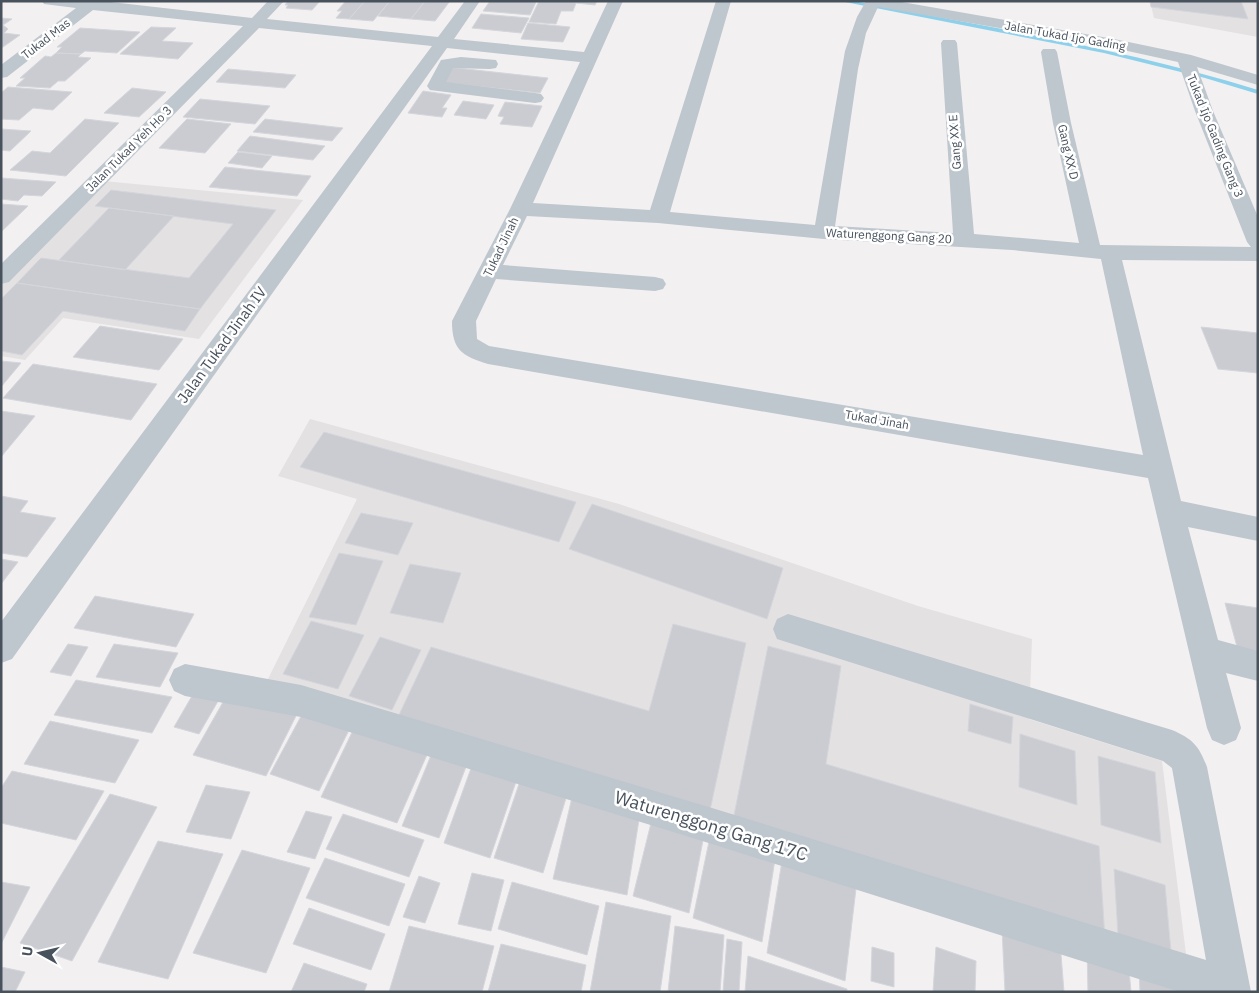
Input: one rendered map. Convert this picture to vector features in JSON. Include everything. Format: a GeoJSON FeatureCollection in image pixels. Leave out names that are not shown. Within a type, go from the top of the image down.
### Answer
{"type":"FeatureCollection","features":[{"type":"Feature","properties":{"kind":"street"},"geometry":{"type":"LineString","coordinates":[[49,1],[93,3],[591,58]]}},
{"type":"Feature","properties":{"kind":"street","name":"Jalan Tukad Yeh Ho 3"},"geometry":{"type":"LineString","coordinates":[[1,277],[277,1]]}},
{"type":"Feature","properties":{"kind":"street","name":"Jalan Tukad Jinah IV"},"geometry":{"type":"LineString","coordinates":[[1,648],[473,1]]}},
{"type":"Feature","properties":{"kind":"street","name":"Tukad Jinah"},"geometry":{"type":"LineString","coordinates":[[616,1],[520,209],[464,321],[463,339],[471,349],[488,355],[1159,469]]}},
{"type":"Feature","properties":{"kind":"street"},"geometry":{"type":"LineString","coordinates":[[658,217],[724,1]]}},
{"type":"Feature","properties":{"kind":"street","name":"Tukad Mas"},"geometry":{"type":"LineString","coordinates":[[1,73],[93,3]]}},
{"type":"Feature","properties":{"kind":"street"},"geometry":{"type":"LineString","coordinates":[[824,232],[846,87],[857,36],[870,5]]}},
{"type":"Feature","properties":{"kind":"street","name":"Jalan Tukad Ijo Gading"},"geometry":{"type":"LineString","coordinates":[[870,5],[1060,33],[1189,69],[1258,80]]}},
{"type":"Feature","properties":{"kind":"street","name":"Gang XX E"},"geometry":{"type":"LineString","coordinates":[[949,43],[964,240]]}},
{"type":"Feature","properties":{"kind":"street"},"geometry":{"type":"LineString","coordinates":[[535,52],[526,63],[520,65],[452,62],[447,64],[436,85],[438,88],[536,98]]}},
{"type":"Feature","properties":{"kind":"street","name":"Gang XX D"},"geometry":{"type":"LineString","coordinates":[[1049,52],[1062,123],[1100,252],[1159,469],[1224,728]]}},
{"type":"Feature","properties":{"kind":"street","name":"Tukad Ijo Gading Gang 3"},"geometry":{"type":"LineString","coordinates":[[1189,69],[1258,242]]}},
{"type":"Feature","properties":{"kind":"street","name":"Waturenggong Gang 20"},"geometry":{"type":"LineString","coordinates":[[520,209],[658,217],[824,232],[964,240],[1100,252],[1258,254]]}},
{"type":"Feature","properties":{"kind":"street"},"geometry":{"type":"LineString","coordinates":[[489,271],[655,284]]}},
{"type":"Feature","properties":{"kind":"street"},"geometry":{"type":"LineString","coordinates":[[1170,511],[1258,529]]}},
{"type":"Feature","properties":{"kind":"street"},"geometry":{"type":"LineString","coordinates":[[788,629],[1172,747],[1184,756],[1190,767],[1231,990]]}},
{"type":"Feature","properties":{"kind":"street"},"geometry":{"type":"LineString","coordinates":[[1205,652],[1258,666]]}},
{"type":"Feature","properties":{"kind":"street","name":"Waturenggong Gang 17C"},"geometry":{"type":"LineString","coordinates":[[185,680],[301,701],[722,829],[1231,990]]}},
{"type":"Feature","properties":{"kind":"shaded area"},"geometry":{"type":"Polygon","coordinates":[[[1150,1],[1258,1],[1258,37],[1154,18],[1150,1]]]}},
{"type":"Feature","properties":{"kind":"shaded area"},"geometry":{"type":"Polygon","coordinates":[[[103,181],[303,200],[199,339],[63,318],[25,360],[1,356],[1,282],[103,181]]]}},
{"type":"Feature","properties":{"kind":"shaded area"},"geometry":{"type":"Polygon","coordinates":[[[310,419],[619,504],[918,606],[1032,639],[1029,719],[1162,761],[1188,970],[268,679],[357,499],[278,476],[310,419]]]}},
{"type":"Feature","properties":{"kind":"building"},"geometry":{"type":"Polygon","coordinates":[[[288,1],[320,1],[312,10],[286,8],[288,5],[285,5],[288,1]]]}},
{"type":"Feature","properties":{"kind":"building"},"geometry":{"type":"Polygon","coordinates":[[[346,1],[365,1],[349,19],[336,18],[342,11],[337,11],[346,1]]]}},
{"type":"Feature","properties":{"kind":"building"},"geometry":{"type":"Polygon","coordinates":[[[365,1],[390,1],[373,21],[349,19],[365,1]]]}},
{"type":"Feature","properties":{"kind":"building"},"geometry":{"type":"Polygon","coordinates":[[[390,1],[425,1],[411,19],[378,16],[390,1]]]}},
{"type":"Feature","properties":{"kind":"building"},"geometry":{"type":"Polygon","coordinates":[[[425,1],[450,1],[435,21],[411,19],[425,1]]]}},
{"type":"Feature","properties":{"kind":"building"},"geometry":{"type":"Polygon","coordinates":[[[490,1],[536,2],[530,15],[483,11],[490,1]]]}},
{"type":"Feature","properties":{"kind":"building"},"geometry":{"type":"Polygon","coordinates":[[[539,1],[597,1],[595,5],[576,3],[573,11],[561,11],[556,24],[529,22],[539,1]]]}},
{"type":"Feature","properties":{"kind":"building"},"geometry":{"type":"Polygon","coordinates":[[[1150,1],[1241,1],[1248,19],[1151,7],[1150,1]]]}},
{"type":"Feature","properties":{"kind":"building"},"geometry":{"type":"Polygon","coordinates":[[[481,14],[529,18],[521,33],[472,28],[481,14]]]}},
{"type":"Feature","properties":{"kind":"building"},"geometry":{"type":"Polygon","coordinates":[[[1,18],[12,19],[3,25],[8,29],[4,33],[20,35],[3,47],[1,47],[1,18]]]}},
{"type":"Feature","properties":{"kind":"building"},"geometry":{"type":"Polygon","coordinates":[[[528,23],[570,27],[563,42],[521,39],[528,23]]]}},
{"type":"Feature","properties":{"kind":"building"},"geometry":{"type":"Polygon","coordinates":[[[151,27],[176,28],[162,41],[193,43],[178,59],[120,54],[151,27]]]}},
{"type":"Feature","properties":{"kind":"building"},"geometry":{"type":"Polygon","coordinates":[[[80,28],[140,32],[117,53],[85,51],[81,54],[56,53],[62,47],[57,47],[80,28]]]}},
{"type":"Feature","properties":{"kind":"building"},"geometry":{"type":"Polygon","coordinates":[[[56,53],[81,54],[78,57],[91,58],[65,81],[58,81],[50,88],[16,86],[25,78],[20,78],[45,56],[51,57],[56,53]]]}},
{"type":"Feature","properties":{"kind":"building"},"geometry":{"type":"Polygon","coordinates":[[[448,67],[548,78],[540,93],[437,82],[448,67]]]}},
{"type":"Feature","properties":{"kind":"building"},"geometry":{"type":"Polygon","coordinates":[[[228,69],[296,75],[285,88],[216,82],[228,69]]]}},
{"type":"Feature","properties":{"kind":"building"},"geometry":{"type":"Polygon","coordinates":[[[8,87],[72,92],[53,110],[33,108],[19,120],[1,119],[1,93],[8,87]]]}},
{"type":"Feature","properties":{"kind":"building"},"geometry":{"type":"Polygon","coordinates":[[[132,88],[166,92],[139,117],[104,113],[132,88]]]}},
{"type":"Feature","properties":{"kind":"building"},"geometry":{"type":"Polygon","coordinates":[[[423,91],[451,95],[442,108],[447,108],[442,117],[408,113],[423,91]]]}},
{"type":"Feature","properties":{"kind":"building"},"geometry":{"type":"Polygon","coordinates":[[[200,99],[270,106],[255,124],[183,117],[200,99]]]}},
{"type":"Feature","properties":{"kind":"building"},"geometry":{"type":"Polygon","coordinates":[[[463,101],[494,105],[486,119],[454,115],[463,101]]]}},
{"type":"Feature","properties":{"kind":"building"},"geometry":{"type":"Polygon","coordinates":[[[505,102],[542,106],[532,127],[500,124],[504,117],[498,116],[505,102]]]}},
{"type":"Feature","properties":{"kind":"building"},"geometry":{"type":"Polygon","coordinates":[[[85,119],[119,123],[66,176],[10,170],[32,151],[50,153],[85,119]]]}},
{"type":"Feature","properties":{"kind":"building"},"geometry":{"type":"Polygon","coordinates":[[[187,119],[231,124],[205,153],[159,148],[187,119]]]}},
{"type":"Feature","properties":{"kind":"building"},"geometry":{"type":"Polygon","coordinates":[[[265,119],[343,128],[332,141],[253,132],[265,119]]]}},
{"type":"Feature","properties":{"kind":"building"},"geometry":{"type":"Polygon","coordinates":[[[1,129],[31,131],[10,151],[1,150],[1,129]]]}},
{"type":"Feature","properties":{"kind":"building"},"geometry":{"type":"Polygon","coordinates":[[[250,136],[325,146],[313,160],[237,151],[250,136]]]}},
{"type":"Feature","properties":{"kind":"building"},"geometry":{"type":"Polygon","coordinates":[[[238,152],[272,156],[262,168],[228,163],[238,152]]]}},
{"type":"Feature","properties":{"kind":"building"},"geometry":{"type":"Polygon","coordinates":[[[225,167],[311,176],[297,196],[209,187],[225,167]]]}},
{"type":"Feature","properties":{"kind":"building"},"geometry":{"type":"Polygon","coordinates":[[[1,178],[56,182],[42,196],[24,195],[18,201],[1,199],[1,178]]]}},
{"type":"Feature","properties":{"kind":"building"},"geometry":{"type":"Polygon","coordinates":[[[111,190],[276,210],[200,309],[17,283],[41,258],[189,278],[233,224],[95,206],[111,190]]]}},
{"type":"Feature","properties":{"kind":"building"},"geometry":{"type":"Polygon","coordinates":[[[1,204],[28,206],[1,232],[1,204]]]}},
{"type":"Feature","properties":{"kind":"building"},"geometry":{"type":"Polygon","coordinates":[[[109,208],[174,216],[125,270],[59,260],[109,208]]]}},
{"type":"Feature","properties":{"kind":"building"},"geometry":{"type":"Polygon","coordinates":[[[17,283],[200,309],[185,331],[63,311],[22,355],[1,351],[1,299],[17,283]]]}},
{"type":"Feature","properties":{"kind":"building"},"geometry":{"type":"Polygon","coordinates":[[[100,326],[183,339],[159,370],[73,357],[100,326]]]}},
{"type":"Feature","properties":{"kind":"building"},"geometry":{"type":"Polygon","coordinates":[[[1201,327],[1258,333],[1258,373],[1218,369],[1201,327]]]}},
{"type":"Feature","properties":{"kind":"building"},"geometry":{"type":"Polygon","coordinates":[[[1,361],[21,363],[1,387],[1,361]]]}},
{"type":"Feature","properties":{"kind":"building"},"geometry":{"type":"Polygon","coordinates":[[[33,364],[157,384],[131,420],[3,398],[33,364]]]}},
{"type":"Feature","properties":{"kind":"building"},"geometry":{"type":"Polygon","coordinates":[[[1,411],[35,416],[1,457],[1,411]]]}},
{"type":"Feature","properties":{"kind":"building"},"geometry":{"type":"Polygon","coordinates":[[[324,432],[576,502],[559,542],[300,467],[324,432]]]}},
{"type":"Feature","properties":{"kind":"building"},"geometry":{"type":"Polygon","coordinates":[[[1,496],[28,501],[20,512],[56,518],[27,557],[1,553],[1,496]]]}},
{"type":"Feature","properties":{"kind":"building"},"geometry":{"type":"Polygon","coordinates":[[[592,504],[783,568],[767,619],[569,549],[592,504]]]}},
{"type":"Feature","properties":{"kind":"building"},"geometry":{"type":"Polygon","coordinates":[[[361,513],[413,523],[398,555],[345,543],[361,513]]]}},
{"type":"Feature","properties":{"kind":"building"},"geometry":{"type":"Polygon","coordinates":[[[339,553],[383,561],[356,625],[309,617],[339,553]]]}},
{"type":"Feature","properties":{"kind":"building"},"geometry":{"type":"Polygon","coordinates":[[[1,559],[18,562],[1,584],[1,559]]]}},
{"type":"Feature","properties":{"kind":"building"},"geometry":{"type":"Polygon","coordinates":[[[410,564],[461,573],[443,623],[390,613],[410,564]]]}},
{"type":"Feature","properties":{"kind":"building"},"geometry":{"type":"Polygon","coordinates":[[[95,596],[194,614],[176,647],[74,628],[95,596]]]}},
{"type":"Feature","properties":{"kind":"building"},"geometry":{"type":"Polygon","coordinates":[[[1225,603],[1258,608],[1258,657],[1239,654],[1225,603]]]}},
{"type":"Feature","properties":{"kind":"building"},"geometry":{"type":"Polygon","coordinates":[[[311,621],[364,635],[338,689],[283,674],[311,621]]]}},
{"type":"Feature","properties":{"kind":"building"},"geometry":{"type":"Polygon","coordinates":[[[673,624],[746,643],[709,815],[398,717],[431,647],[649,711],[673,624]]]}},
{"type":"Feature","properties":{"kind":"building"},"geometry":{"type":"Polygon","coordinates":[[[380,637],[421,650],[392,710],[349,696],[380,637]]]}},
{"type":"Feature","properties":{"kind":"building"},"geometry":{"type":"Polygon","coordinates":[[[68,644],[88,647],[71,676],[50,672],[68,644]]]}},
{"type":"Feature","properties":{"kind":"building"},"geometry":{"type":"Polygon","coordinates":[[[114,644],[178,653],[160,687],[96,677],[114,644]]]}},
{"type":"Feature","properties":{"kind":"building"},"geometry":{"type":"Polygon","coordinates":[[[768,646],[841,666],[826,764],[1099,846],[1105,939],[733,820],[768,646]]]}},
{"type":"Feature","properties":{"kind":"building"},"geometry":{"type":"Polygon","coordinates":[[[76,680],[172,697],[152,733],[54,715],[76,680]]]}},
{"type":"Feature","properties":{"kind":"building"},"geometry":{"type":"Polygon","coordinates":[[[196,689],[221,696],[199,734],[174,727],[196,689]]]}},
{"type":"Feature","properties":{"kind":"building"},"geometry":{"type":"Polygon","coordinates":[[[227,695],[297,714],[266,776],[193,755],[227,695]]]}},
{"type":"Feature","properties":{"kind":"building"},"geometry":{"type":"Polygon","coordinates":[[[970,704],[1013,717],[1011,744],[968,731],[970,704]]]}},
{"type":"Feature","properties":{"kind":"building"},"geometry":{"type":"Polygon","coordinates":[[[307,705],[354,720],[319,791],[270,774],[307,705]]]}},
{"type":"Feature","properties":{"kind":"building"},"geometry":{"type":"Polygon","coordinates":[[[50,721],[139,740],[115,783],[24,764],[50,721]]]}},
{"type":"Feature","properties":{"kind":"building"},"geometry":{"type":"Polygon","coordinates":[[[356,724],[430,748],[397,823],[321,797],[356,724]]]}},
{"type":"Feature","properties":{"kind":"building"},"geometry":{"type":"Polygon","coordinates":[[[1020,734],[1075,751],[1077,805],[1019,787],[1020,734]]]}},
{"type":"Feature","properties":{"kind":"building"},"geometry":{"type":"Polygon","coordinates":[[[434,748],[469,759],[439,838],[402,826],[434,748]]]}},
{"type":"Feature","properties":{"kind":"building"},"geometry":{"type":"Polygon","coordinates":[[[1098,756],[1155,772],[1161,843],[1101,825],[1098,756]]]}},
{"type":"Feature","properties":{"kind":"building"},"geometry":{"type":"Polygon","coordinates":[[[474,760],[519,773],[490,858],[444,843],[474,760]]]}},
{"type":"Feature","properties":{"kind":"building"},"geometry":{"type":"Polygon","coordinates":[[[12,771],[104,791],[76,840],[1,823],[1,788],[12,771]]]}},
{"type":"Feature","properties":{"kind":"building"},"geometry":{"type":"Polygon","coordinates":[[[520,781],[567,795],[543,873],[494,858],[520,781]]]}},
{"type":"Feature","properties":{"kind":"building"},"geometry":{"type":"Polygon","coordinates":[[[206,785],[250,792],[231,839],[186,832],[206,785]]]}},
{"type":"Feature","properties":{"kind":"building"},"geometry":{"type":"Polygon","coordinates":[[[573,793],[641,807],[627,895],[553,879],[573,793]]]}},
{"type":"Feature","properties":{"kind":"building"},"geometry":{"type":"Polygon","coordinates":[[[110,794],[157,807],[72,961],[20,943],[110,794]]]}},
{"type":"Feature","properties":{"kind":"building"},"geometry":{"type":"Polygon","coordinates":[[[306,811],[332,817],[315,859],[287,852],[306,811]]]}},
{"type":"Feature","properties":{"kind":"building"},"geometry":{"type":"Polygon","coordinates":[[[343,814],[424,840],[409,877],[326,849],[343,814]]]}},
{"type":"Feature","properties":{"kind":"building"},"geometry":{"type":"Polygon","coordinates":[[[652,819],[704,835],[689,913],[633,896],[652,819]]]}},
{"type":"Feature","properties":{"kind":"building"},"geometry":{"type":"Polygon","coordinates":[[[711,832],[776,853],[762,942],[693,918],[711,832]]]}},
{"type":"Feature","properties":{"kind":"building"},"geometry":{"type":"Polygon","coordinates":[[[158,841],[223,854],[168,979],[98,962],[158,841]]]}},
{"type":"Feature","properties":{"kind":"building"},"geometry":{"type":"Polygon","coordinates":[[[242,850],[310,868],[266,973],[193,953],[242,850]]]}},
{"type":"Feature","properties":{"kind":"building"},"geometry":{"type":"Polygon","coordinates":[[[783,855],[857,880],[845,981],[767,953],[783,855]]]}},
{"type":"Feature","properties":{"kind":"building"},"geometry":{"type":"Polygon","coordinates":[[[325,858],[405,884],[389,926],[306,898],[325,858]]]}},
{"type":"Feature","properties":{"kind":"building"},"geometry":{"type":"Polygon","coordinates":[[[1114,869],[1165,885],[1171,952],[1118,935],[1114,869]]]}},
{"type":"Feature","properties":{"kind":"building"},"geometry":{"type":"Polygon","coordinates":[[[472,873],[504,880],[491,931],[458,924],[472,873]]]}},
{"type":"Feature","properties":{"kind":"building"},"geometry":{"type":"Polygon","coordinates":[[[419,876],[440,883],[425,923],[403,917],[419,876]]]}},
{"type":"Feature","properties":{"kind":"building"},"geometry":{"type":"Polygon","coordinates":[[[1,882],[30,887],[1,944],[1,882]]]}},
{"type":"Feature","properties":{"kind":"building"},"geometry":{"type":"Polygon","coordinates":[[[512,882],[599,906],[587,955],[498,929],[512,882]]]}},
{"type":"Feature","properties":{"kind":"building"},"geometry":{"type":"Polygon","coordinates":[[[606,902],[671,916],[660,992],[590,992],[606,902]]]}},
{"type":"Feature","properties":{"kind":"building"},"geometry":{"type":"Polygon","coordinates":[[[309,908],[385,934],[371,970],[293,944],[309,908]]]}},
{"type":"Feature","properties":{"kind":"building"},"geometry":{"type":"Polygon","coordinates":[[[409,926],[494,946],[482,992],[389,992],[409,926]]]}},
{"type":"Feature","properties":{"kind":"building"},"geometry":{"type":"Polygon","coordinates":[[[675,926],[724,935],[720,992],[668,992],[675,926]]]}},
{"type":"Feature","properties":{"kind":"building"},"geometry":{"type":"Polygon","coordinates":[[[1002,928],[1060,942],[1064,992],[1005,992],[1002,928]]]}},
{"type":"Feature","properties":{"kind":"building"},"geometry":{"type":"Polygon","coordinates":[[[727,939],[742,942],[739,992],[723,992],[727,939]]]}},
{"type":"Feature","properties":{"kind":"building"},"geometry":{"type":"Polygon","coordinates":[[[501,944],[586,965],[581,992],[488,992],[501,944]]]}},
{"type":"Feature","properties":{"kind":"building"},"geometry":{"type":"Polygon","coordinates":[[[1087,946],[1128,959],[1131,992],[1088,992],[1087,946]]]}},
{"type":"Feature","properties":{"kind":"building"},"geometry":{"type":"Polygon","coordinates":[[[872,947],[894,953],[894,987],[871,981],[872,947]]]}},
{"type":"Feature","properties":{"kind":"building"},"geometry":{"type":"Polygon","coordinates":[[[936,947],[976,961],[975,992],[933,992],[936,947]]]}},
{"type":"Feature","properties":{"kind":"building"},"geometry":{"type":"Polygon","coordinates":[[[748,956],[847,989],[847,992],[745,992],[748,956]]]}},
{"type":"Feature","properties":{"kind":"building"},"geometry":{"type":"Polygon","coordinates":[[[304,963],[367,984],[364,992],[291,992],[304,963]]]}},
{"type":"Feature","properties":{"kind":"building"},"geometry":{"type":"Polygon","coordinates":[[[1,967],[25,972],[15,992],[1,992],[1,967]]]}},
{"type":"Feature","properties":{"kind":"building"},"geometry":{"type":"Polygon","coordinates":[[[1139,969],[1206,992],[1140,992],[1139,969]]]}},
{"type":"Feature","properties":{"kind":"waterway"},"geometry":{"type":"LineString","coordinates":[[843,1],[1104,51],[1207,76],[1258,92]]}}]}
